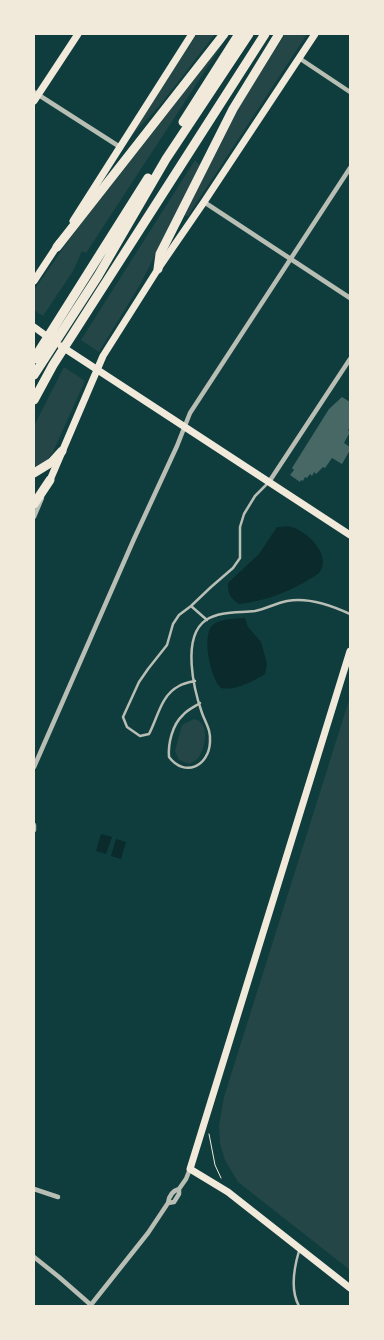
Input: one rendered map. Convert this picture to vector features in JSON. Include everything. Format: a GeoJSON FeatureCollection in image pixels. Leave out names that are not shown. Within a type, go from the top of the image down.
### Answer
{"type":"FeatureCollection","features":[{"type":"Feature","properties":{"kind":"highway"},"geometry":{"type":"LineString","coordinates":[[57,247],[224,34]]}},
{"type":"Feature","properties":{"kind":"highway"},"geometry":{"type":"LineString","coordinates":[[34,359],[239,34]]}},
{"type":"Feature","properties":{"kind":"highway"},"geometry":{"type":"LineString","coordinates":[[34,374],[98,276],[166,159],[248,34]]}},
{"type":"Feature","properties":{"kind":"highway"},"geometry":{"type":"LineString","coordinates":[[34,392],[265,34]]}},
{"type":"Feature","properties":{"kind":"highway"},"geometry":{"type":"LineString","coordinates":[[158,269],[160,254],[233,109],[279,34]]}},
{"type":"Feature","properties":{"kind":"highway"},"geometry":{"type":"LineString","coordinates":[[34,400],[53,365]]}},
{"type":"Feature","properties":{"kind":"highway"},"geometry":{"type":"LineString","coordinates":[[34,473],[52,462],[62,450]]}},
{"type":"Feature","properties":{"kind":"highway"},"geometry":{"type":"LineString","coordinates":[[34,504],[50,480]]}},
{"type":"Feature","properties":{"kind":"main road"},"geometry":{"type":"LineString","coordinates":[[35,96],[78,34]]}},
{"type":"Feature","properties":{"kind":"main road"},"geometry":{"type":"LineString","coordinates":[[34,281],[192,34]]}},
{"type":"Feature","properties":{"kind":"main road"},"geometry":{"type":"LineString","coordinates":[[50,480],[103,356],[158,269],[315,34]]}},
{"type":"Feature","properties":{"kind":"main road"},"geometry":{"type":"LineString","coordinates":[[34,327],[350,535]]}},
{"type":"Feature","properties":{"kind":"main road"},"geometry":{"type":"LineString","coordinates":[[350,651],[190,1168],[228,1192],[350,1288]]}},
{"type":"Feature","properties":{"kind":"street"},"geometry":{"type":"LineString","coordinates":[[299,58],[350,92]]}},
{"type":"Feature","properties":{"kind":"street"},"geometry":{"type":"LineString","coordinates":[[35,96],[120,147]]}},
{"type":"Feature","properties":{"kind":"street"},"geometry":{"type":"LineString","coordinates":[[34,766],[190,413],[350,168]]}},
{"type":"Feature","properties":{"kind":"street"},"geometry":{"type":"LineString","coordinates":[[204,202],[350,298]]}},
{"type":"Feature","properties":{"kind":"street"},"geometry":{"type":"LineString","coordinates":[[269,482],[350,359]]}},
{"type":"Feature","properties":{"kind":"street"},"geometry":{"type":"LineString","coordinates":[[34,517],[50,480]]}},
{"type":"Feature","properties":{"kind":"street"},"geometry":{"type":"LineString","coordinates":[[34,825],[34,830]]}},
{"type":"Feature","properties":{"kind":"street"},"geometry":{"type":"LineString","coordinates":[[34,1257],[90,1305],[148,1233],[168,1203],[168,1198],[186,1179],[190,1168]]}},
{"type":"Feature","properties":{"kind":"street"},"geometry":{"type":"LineString","coordinates":[[34,1189],[58,1197]]}},
{"type":"Feature","properties":{"kind":"lane"},"geometry":{"type":"LineString","coordinates":[[195,681],[179,686],[165,698],[149,734],[140,736],[127,727],[123,717],[139,682],[167,645],[173,624],[179,615],[233,568],[240,558],[240,526],[244,514],[255,496],[269,482]]}},
{"type":"Feature","properties":{"kind":"lane"},"geometry":{"type":"LineString","coordinates":[[200,703],[182,715],[170,739],[168,748],[169,758],[178,765],[190,768],[200,765],[206,759],[210,744],[210,731],[200,703],[195,681],[191,646],[199,627],[207,620],[231,612],[256,611],[288,601],[302,600],[350,614]]}},
{"type":"Feature","properties":{"kind":"lane"},"geometry":{"type":"LineString","coordinates":[[191,606],[207,620]]}},
{"type":"Feature","properties":{"kind":"lane"},"geometry":{"type":"LineString","coordinates":[[298,1306],[294,1296],[294,1268],[300,1250]]}},
{"type":"Feature","properties":{"kind":"path"},"geometry":{"type":"LineString","coordinates":[[209,1131],[213,1158],[221,1178]]}},
{"type":"Feature","properties":{"kind":"shaded area"},"geometry":{"type":"Polygon","coordinates":[[[197,34],[215,34],[161,104],[124,144],[197,34]]]}},
{"type":"Feature","properties":{"kind":"shaded area"},"geometry":{"type":"Polygon","coordinates":[[[285,34],[307,34],[188,216],[183,215],[231,120],[285,34]]]}},
{"type":"Feature","properties":{"kind":"shaded area"},"geometry":{"type":"Polygon","coordinates":[[[223,41],[86,253],[82,251],[73,271],[43,316],[34,310],[34,290],[92,207],[223,41]]]}},
{"type":"Feature","properties":{"kind":"shaded area"},"geometry":{"type":"Polygon","coordinates":[[[195,160],[200,165],[141,283],[99,352],[81,340],[195,160]]]}},
{"type":"Feature","properties":{"kind":"shaded area"},"geometry":{"type":"Polygon","coordinates":[[[64,367],[85,381],[53,452],[45,463],[34,470],[34,426],[64,367]]]}},
{"type":"Feature","properties":{"kind":"shaded area"},"geometry":{"type":"Polygon","coordinates":[[[277,527],[292,527],[305,534],[321,553],[322,567],[318,574],[289,590],[265,599],[239,604],[230,595],[228,583],[259,554],[277,527]]]}},
{"type":"Feature","properties":{"kind":"shaded area"},"geometry":{"type":"Polygon","coordinates":[[[245,618],[248,627],[261,642],[267,664],[265,674],[238,687],[221,688],[214,676],[208,656],[207,646],[210,629],[214,624],[221,621],[245,618]]]}},
{"type":"Feature","properties":{"kind":"shaded area"},"geometry":{"type":"Polygon","coordinates":[[[350,697],[350,1270],[238,1182],[225,1160],[220,1144],[219,1126],[224,1097],[350,697]]]}},
{"type":"Feature","properties":{"kind":"shaded area"},"geometry":{"type":"Polygon","coordinates":[[[194,719],[203,725],[205,741],[199,757],[189,764],[179,760],[175,751],[182,725],[194,719]]]}},
{"type":"Feature","properties":{"kind":"shaded area"},"geometry":{"type":"Polygon","coordinates":[[[101,834],[112,837],[106,854],[96,851],[101,834]]]}},
{"type":"Feature","properties":{"kind":"shaded area"},"geometry":{"type":"Polygon","coordinates":[[[116,839],[126,842],[121,859],[111,856],[116,839]]]}},
{"type":"Feature","properties":{"kind":"building"},"geometry":{"type":"Polygon","coordinates":[[[342,397],[350,402],[350,427],[348,430],[350,432],[344,443],[350,447],[350,450],[342,464],[332,458],[325,468],[323,467],[316,474],[314,472],[312,476],[310,474],[300,482],[290,475],[294,470],[292,468],[329,409],[342,397]]]}}]}
